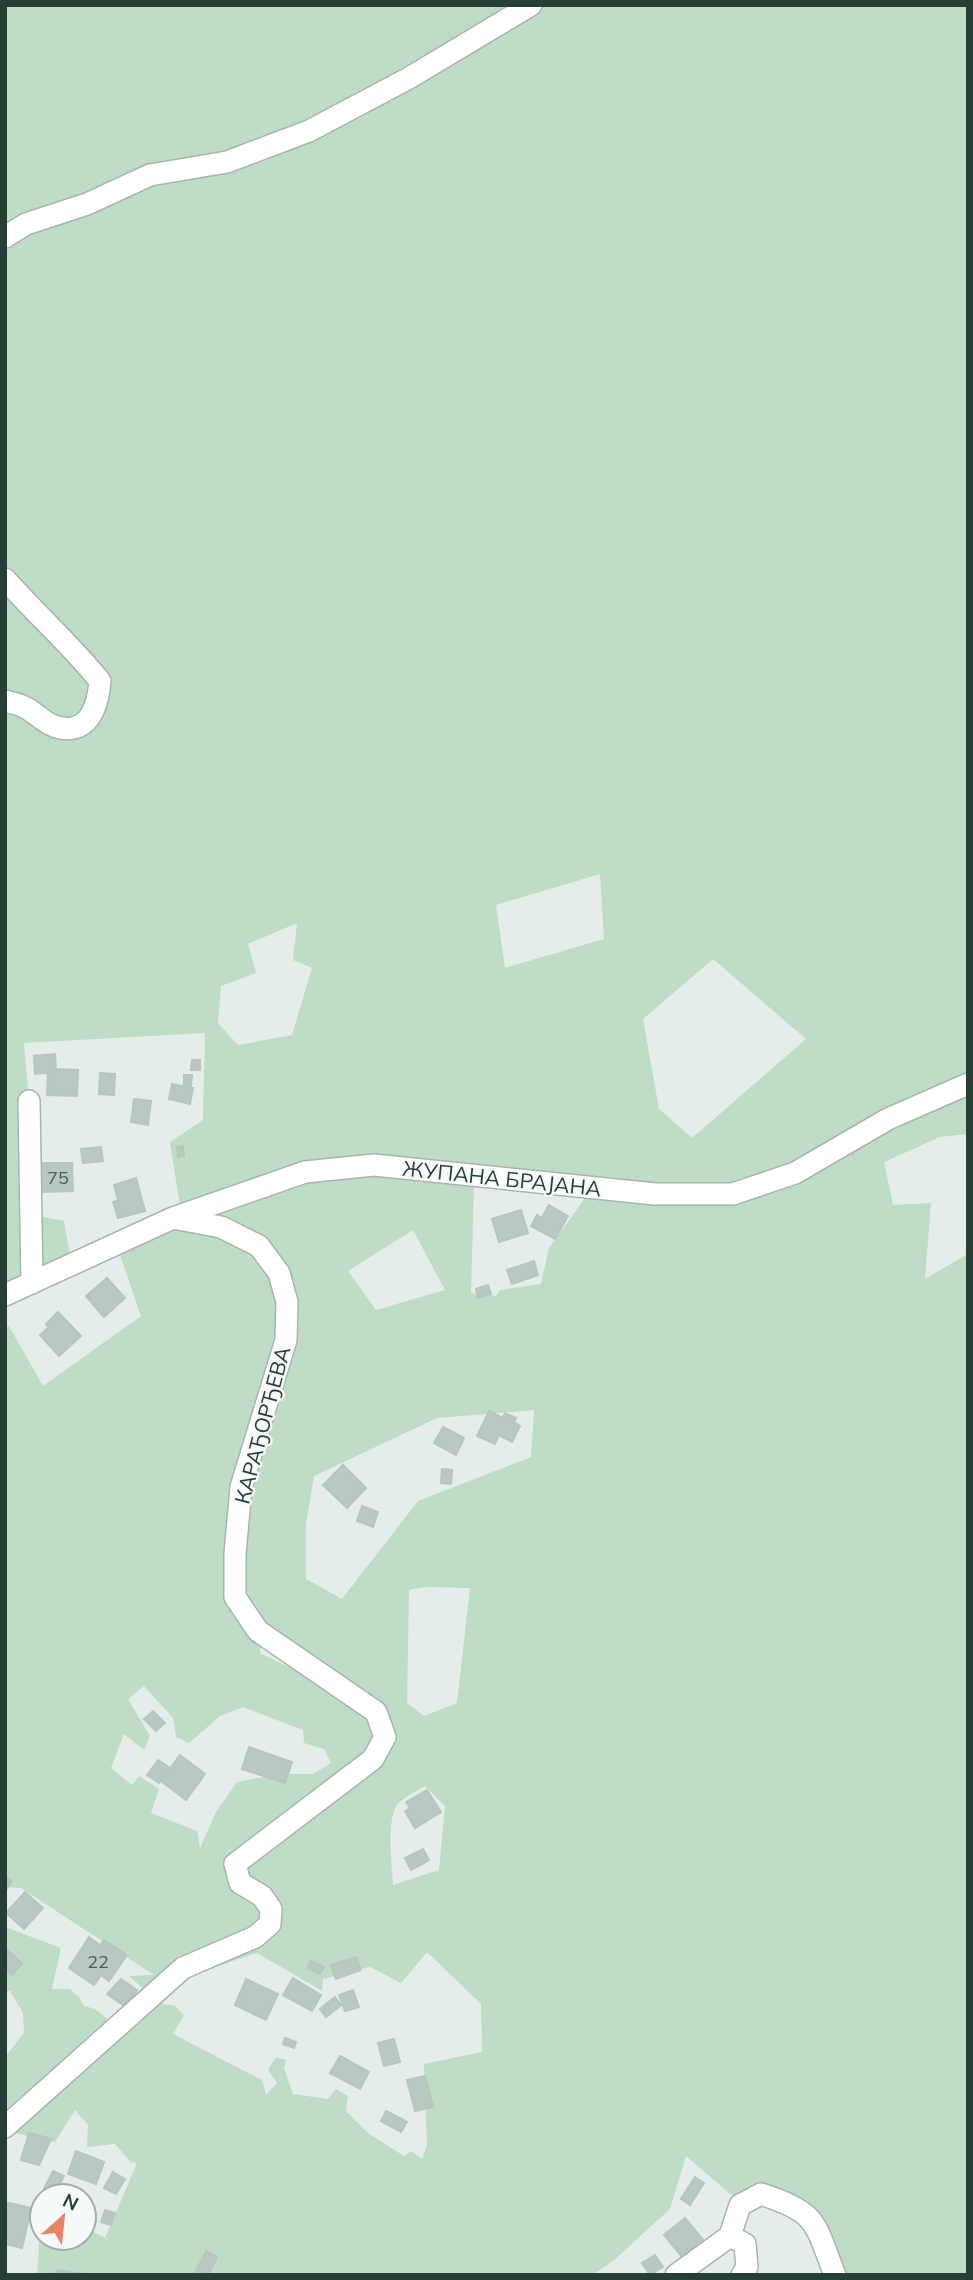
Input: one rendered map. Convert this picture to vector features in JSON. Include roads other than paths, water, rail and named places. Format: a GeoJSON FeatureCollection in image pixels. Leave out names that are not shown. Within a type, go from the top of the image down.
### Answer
{"type":"FeatureCollection","features":[{"type":"Feature","properties":{"kind":"street"},"geometry":{"type":"LineString","coordinates":[[5,237],[26,225],[88,204],[150,175],[227,162],[309,131],[409,78],[531,5]]}},
{"type":"Feature","properties":{"kind":"street"},"geometry":{"type":"LineString","coordinates":[[5,579],[40,618],[77,652],[100,681],[98,707],[86,721],[70,728],[54,726],[25,707],[5,701]]}},
{"type":"Feature","properties":{"kind":"street","name":"ЖУПАНА БРАЈАНА"},"geometry":{"type":"LineString","coordinates":[[5,1295],[173,1218],[305,1172],[374,1165],[655,1194],[733,1194],[795,1173],[888,1119],[968,1084]]}},
{"type":"Feature","properties":{"kind":"street"},"geometry":{"type":"LineString","coordinates":[[29,1101],[32,1283]]}},
{"type":"Feature","properties":{"kind":"street","name":"КАРАЂОРЂЕВА"},"geometry":{"type":"LineString","coordinates":[[5,2127],[71,2071],[183,1968],[255,1937],[270,1924],[271,1909],[262,1896],[240,1882],[235,1864],[373,1759],[385,1737],[376,1712],[258,1630],[235,1597],[235,1554],[241,1487],[286,1340],[287,1303],[279,1273],[259,1246],[221,1227],[173,1218]]}},
{"type":"Feature","properties":{"kind":"street"},"geometry":{"type":"LineString","coordinates":[[676,2275],[730,2236],[740,2205],[761,2194],[790,2204],[813,2219],[835,2275]]}},
{"type":"Feature","properties":{"kind":"street"},"geometry":{"type":"LineString","coordinates":[[730,2236],[745,2244],[747,2267],[742,2275]]}}]}
